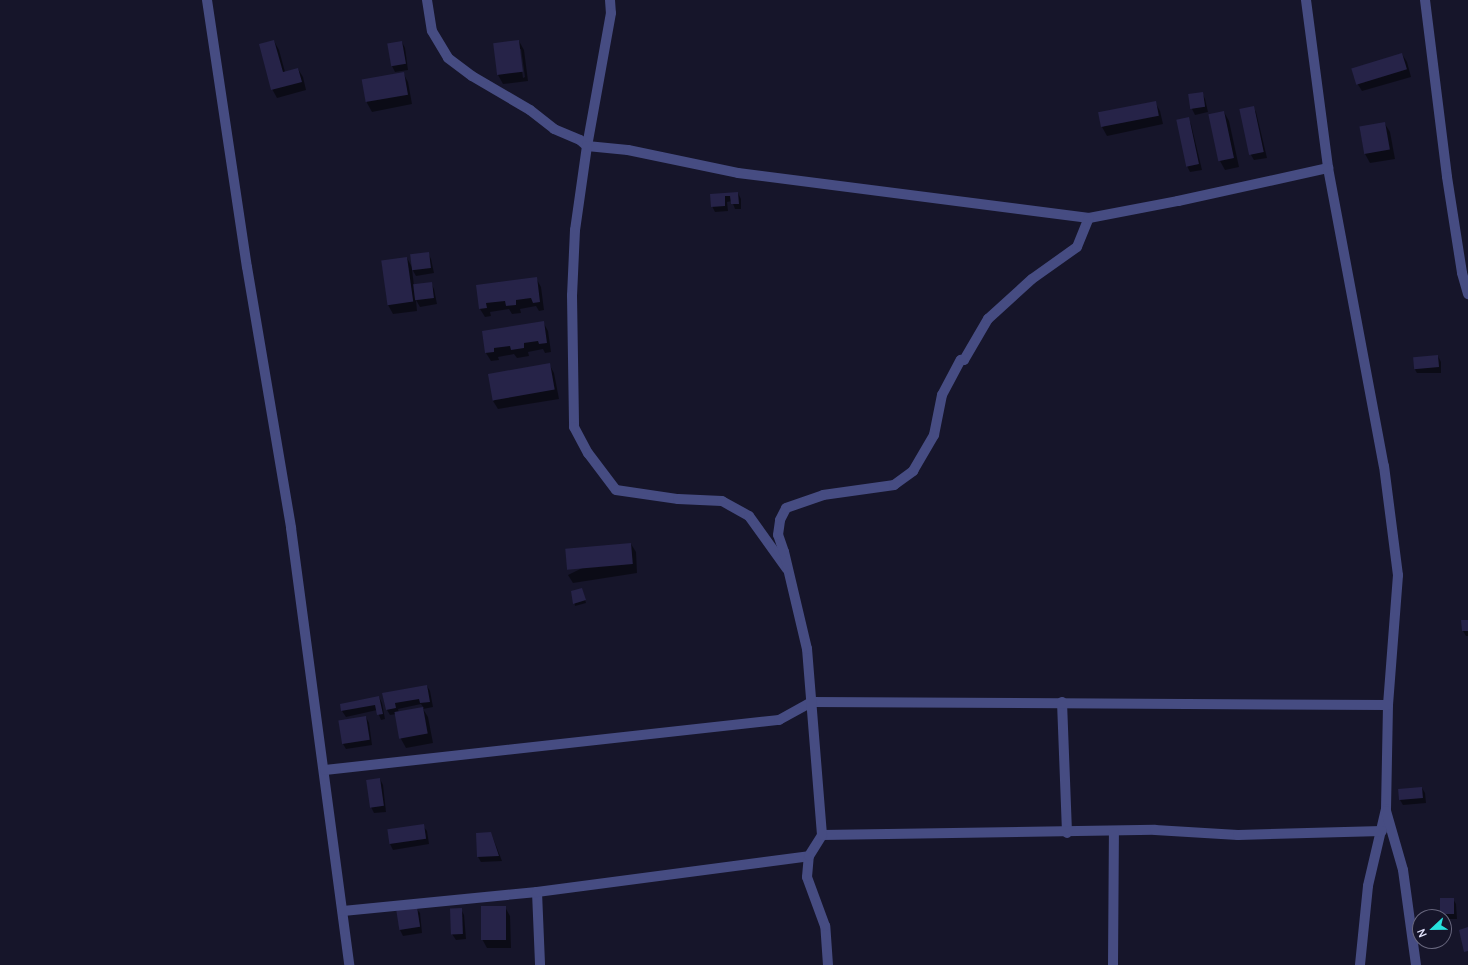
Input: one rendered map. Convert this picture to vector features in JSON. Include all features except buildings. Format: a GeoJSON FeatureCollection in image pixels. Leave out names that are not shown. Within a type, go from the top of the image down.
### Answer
{"type":"FeatureCollection","features":[{"type":"Feature","properties":{"kind":"street"},"geometry":{"type":"LineString","coordinates":[[207,0],[251,290],[291,528],[325,770],[349,965]]}},
{"type":"Feature","properties":{"kind":"street"},"geometry":{"type":"LineString","coordinates":[[427,0],[432,31],[448,58],[472,76],[530,110],[554,129],[580,140],[587,146],[628,150],[738,173],[1089,218],[1178,201],[1328,168]]}},
{"type":"Feature","properties":{"kind":"street"},"geometry":{"type":"LineString","coordinates":[[610,0],[611,13],[587,146],[575,230],[572,295],[574,427],[588,453],[616,490],[678,499],[722,501],[748,516],[789,573]]}},
{"type":"Feature","properties":{"kind":"street"},"geometry":{"type":"LineString","coordinates":[[1306,0],[1328,168],[1384,466],[1398,575],[1388,705],[1386,809],[1368,886],[1360,965]]}},
{"type":"Feature","properties":{"kind":"street"},"geometry":{"type":"LineString","coordinates":[[1425,0],[1447,177],[1462,273],[1468,294]]}},
{"type":"Feature","properties":{"kind":"street"},"geometry":{"type":"LineString","coordinates":[[828,965],[825,926],[807,877],[809,856],[822,835],[810,702],[807,649],[789,573],[778,535],[780,520],[786,508],[823,495],[894,485],[913,471],[934,435],[942,394],[961,360],[964,360],[988,319],[1032,280],[1077,247],[1089,218]]}},
{"type":"Feature","properties":{"kind":"street"},"geometry":{"type":"LineString","coordinates":[[325,770],[779,720],[810,702],[1062,702],[1388,705]]}},
{"type":"Feature","properties":{"kind":"street"},"geometry":{"type":"LineString","coordinates":[[1062,702],[1067,833]]}},
{"type":"Feature","properties":{"kind":"street"},"geometry":{"type":"LineString","coordinates":[[1386,809],[1403,870],[1416,965]]}},
{"type":"Feature","properties":{"kind":"street"},"geometry":{"type":"LineString","coordinates":[[822,835],[1067,833],[1155,830],[1238,835],[1382,831]]}},
{"type":"Feature","properties":{"kind":"street"},"geometry":{"type":"LineString","coordinates":[[1113,965],[1114,832]]}},
{"type":"Feature","properties":{"kind":"street"},"geometry":{"type":"LineString","coordinates":[[343,911],[537,892],[809,856]]}},
{"type":"Feature","properties":{"kind":"street"},"geometry":{"type":"LineString","coordinates":[[537,892],[540,965]]}}]}
